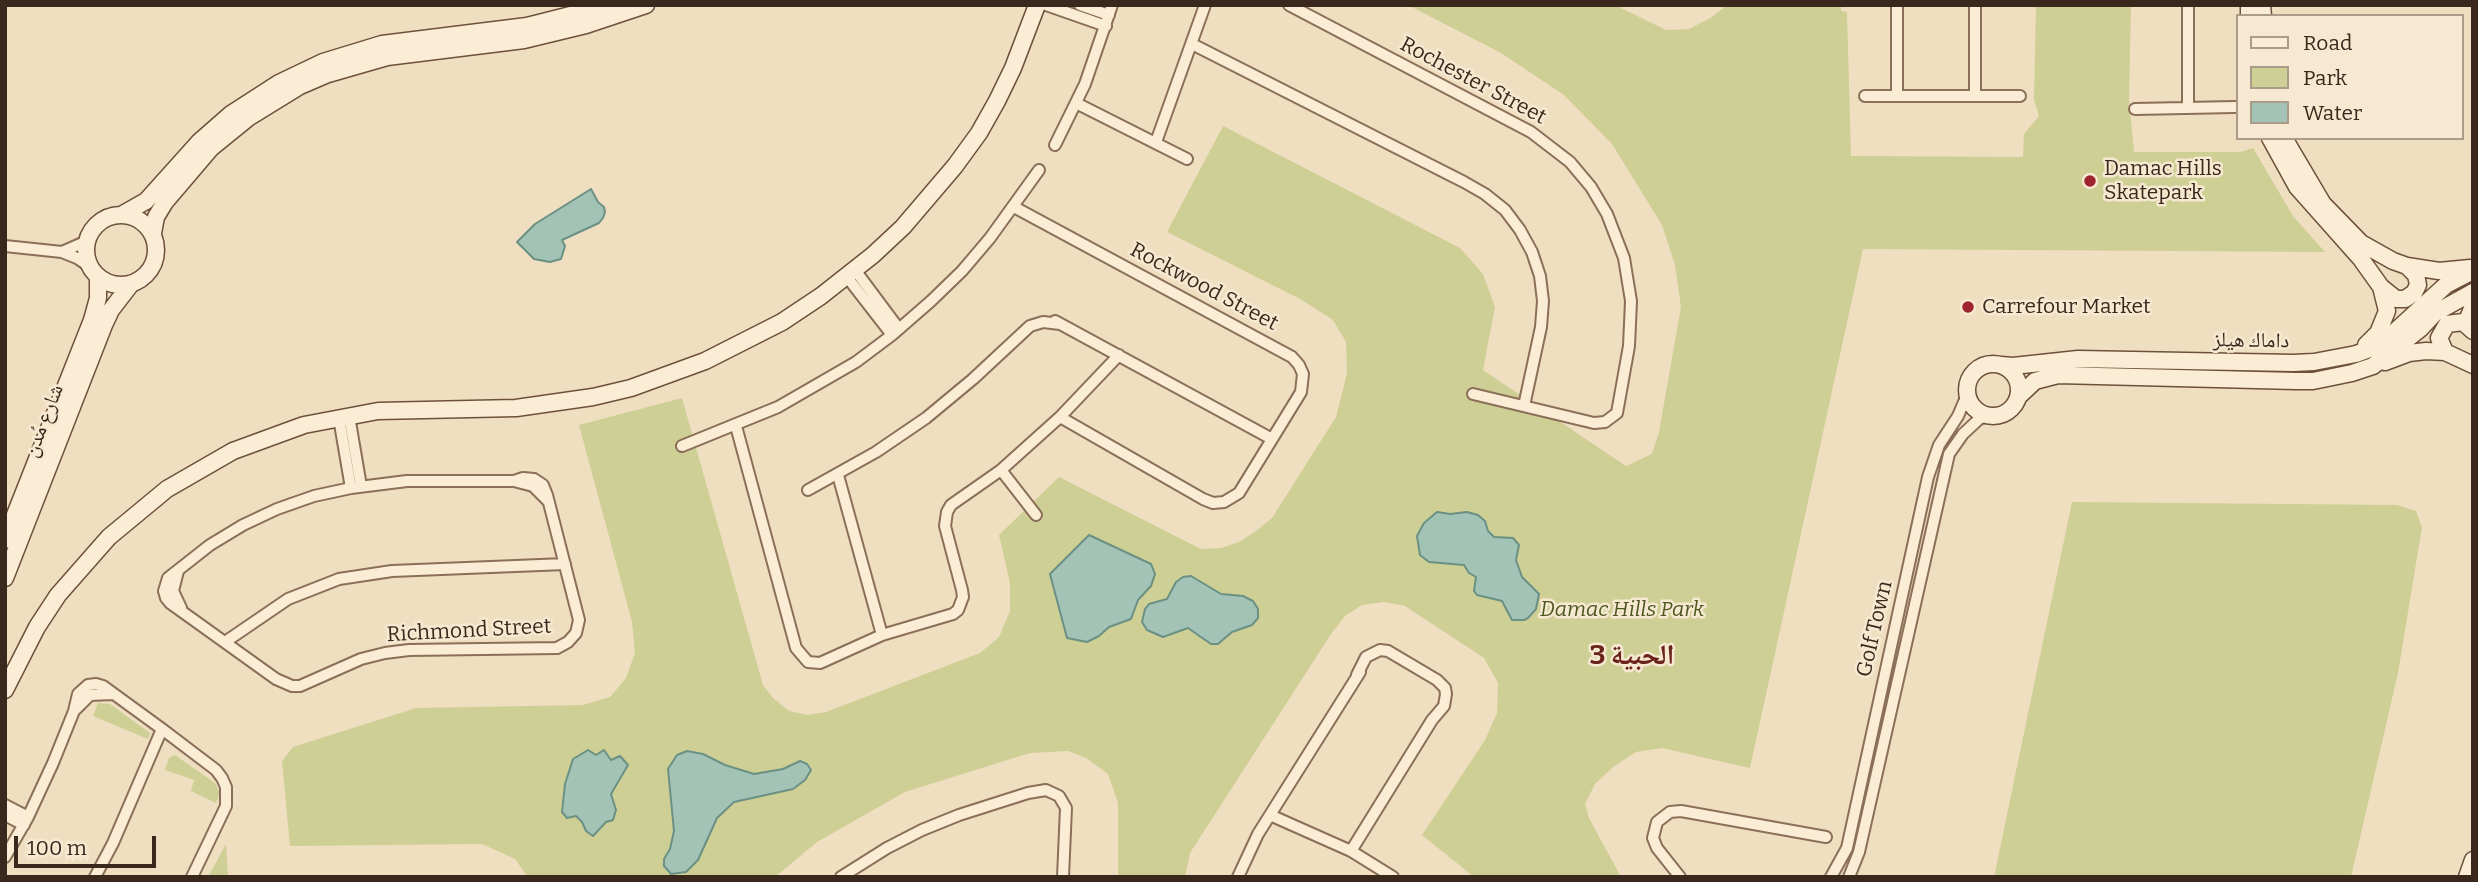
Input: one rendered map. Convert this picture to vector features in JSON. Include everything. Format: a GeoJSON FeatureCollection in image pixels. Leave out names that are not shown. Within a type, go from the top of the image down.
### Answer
{"type":"FeatureCollection","features":[{"type":"Feature","properties":{"kind":"street"},"geometry":{"type":"LineString","coordinates":[[94,272],[86,254],[87,241],[100,221],[123,214],[146,201],[199,142],[231,114],[284,80],[324,62],[382,44],[527,26],[610,5]]}},
{"type":"Feature","properties":{"kind":"street"},"geometry":{"type":"LineString","coordinates":[[153,233],[160,209],[203,156],[248,118],[300,86],[328,74],[387,57],[524,40],[586,25],[646,5]]}},
{"type":"Feature","properties":{"kind":"street"},"geometry":{"type":"LineString","coordinates":[[5,690],[37,627],[58,595],[100,547],[137,512],[199,469],[233,451],[304,425],[378,411],[516,408],[564,402],[631,388],[705,361],[761,335],[851,274],[903,227],[930,197],[979,133],[1013,68],[1037,5]]}},
{"type":"Feature","properties":{"kind":"street"},"geometry":{"type":"LineString","coordinates":[[1046,5],[1109,15]]}},
{"type":"Feature","properties":{"kind":"street"},"geometry":{"type":"LineString","coordinates":[[1080,5],[1109,15]]}},
{"type":"Feature","properties":{"kind":"street"},"geometry":{"type":"LineString","coordinates":[[1156,142],[1205,5]]}},
{"type":"Feature","properties":{"kind":"street","name":"Rochester Street"},"geometry":{"type":"LineString","coordinates":[[1289,5],[1531,132],[1570,162],[1604,207],[1620,243],[1630,294],[1631,331],[1621,382],[1620,409],[1610,420],[1599,423],[1473,394]]}},
{"type":"Feature","properties":{"kind":"street"},"geometry":{"type":"LineString","coordinates":[[1896,5],[1897,96]]}},
{"type":"Feature","properties":{"kind":"street"},"geometry":{"type":"LineString","coordinates":[[1975,5],[1975,96]]}},
{"type":"Feature","properties":{"kind":"street"},"geometry":{"type":"LineString","coordinates":[[2188,5],[2188,108]]}},
{"type":"Feature","properties":{"kind":"street"},"geometry":{"type":"LineString","coordinates":[[1055,145],[1094,61],[1109,15]]}},
{"type":"Feature","properties":{"kind":"street"},"geometry":{"type":"LineString","coordinates":[[1192,44],[1464,182],[1505,210],[1532,252],[1540,276],[1543,301],[1541,327],[1524,406]]}},
{"type":"Feature","properties":{"kind":"street"},"geometry":{"type":"LineString","coordinates":[[1865,96],[2020,96]]}},
{"type":"Feature","properties":{"kind":"street"},"geometry":{"type":"LineString","coordinates":[[1076,103],[1186,159]]}},
{"type":"Feature","properties":{"kind":"street"},"geometry":{"type":"LineString","coordinates":[[2135,109],[2235,107]]}},
{"type":"Feature","properties":{"kind":"street"},"geometry":{"type":"LineString","coordinates":[[2271,140],[2297,187],[2375,275],[2381,287],[2387,311],[2384,322],[2372,341],[2356,354]]}},
{"type":"Feature","properties":{"kind":"street"},"geometry":{"type":"LineString","coordinates":[[2285,140],[2323,204],[2371,249],[2407,266],[2439,271],[2473,269]]}},
{"type":"Feature","properties":{"kind":"street"},"geometry":{"type":"LineString","coordinates":[[682,446],[736,426],[817,386],[895,332],[962,271],[1039,170]]}},
{"type":"Feature","properties":{"kind":"street","name":"Rockwood Street"},"geometry":{"type":"LineString","coordinates":[[1014,206],[1296,360],[1303,374],[1303,387],[1239,493],[1230,500],[1213,503],[1203,499],[1060,417]]}},
{"type":"Feature","properties":{"kind":"street"},"geometry":{"type":"LineString","coordinates":[[5,246],[62,253],[77,258],[108,283],[119,286],[131,284],[143,279],[151,270],[157,250],[153,233],[145,224],[135,217],[123,214]]}},
{"type":"Feature","properties":{"kind":"street"},"geometry":{"type":"LineString","coordinates":[[62,253],[87,241]]}},
{"type":"Feature","properties":{"kind":"street"},"geometry":{"type":"LineString","coordinates":[[2381,287],[2396,299],[2406,299],[2414,293],[2418,285],[2416,275],[2407,266]]}},
{"type":"Feature","properties":{"kind":"street","name":"داماك هيلز"},"geometry":{"type":"LineString","coordinates":[[2001,365],[2078,359],[2293,363],[2356,354],[2375,347],[2445,285],[2473,269]]}},
{"type":"Feature","properties":{"kind":"street","name":"شارع مُدن"},"geometry":{"type":"LineString","coordinates":[[5,540],[92,320],[98,298],[94,272]]}},
{"type":"Feature","properties":{"kind":"street"},"geometry":{"type":"LineString","coordinates":[[851,274],[895,332]]}},
{"type":"Feature","properties":{"kind":"street","name":"شارع مُدن"},"geometry":{"type":"LineString","coordinates":[[5,578],[104,325],[111,310],[131,284]]}},
{"type":"Feature","properties":{"kind":"street","name":"داماك هيلز"},"geometry":{"type":"LineString","coordinates":[[2018,397],[2035,381],[2058,375],[2314,381],[2353,373],[2373,366],[2435,313],[2473,292]]}},
{"type":"Feature","properties":{"kind":"street"},"geometry":{"type":"LineString","coordinates":[[2473,306],[2469,316],[2473,330]]}},
{"type":"Feature","properties":{"kind":"street"},"geometry":{"type":"LineString","coordinates":[[808,490],[876,452],[926,418],[973,379],[1017,337],[1026,323],[1038,317],[1052,319],[1272,439]]}},
{"type":"Feature","properties":{"kind":"street"},"geometry":{"type":"LineString","coordinates":[[2445,352],[2440,338],[2447,324],[2463,322],[2473,330]]}},
{"type":"Feature","properties":{"kind":"street"},"geometry":{"type":"LineString","coordinates":[[2373,366],[2409,353],[2426,351],[2445,352],[2473,365]]}},
{"type":"Feature","properties":{"kind":"street"},"geometry":{"type":"LineString","coordinates":[[736,426],[798,654],[808,662],[820,663],[882,635],[953,614],[962,604],[963,597],[945,526],[947,512],[957,499],[1001,470],[1060,417],[1119,355]]}},
{"type":"Feature","properties":{"kind":"street"},"geometry":{"type":"LineString","coordinates":[[1988,364],[2001,365],[2010,370],[2016,378],[2018,397],[2012,408],[2006,412],[1987,415],[1974,408],[1967,394],[1968,384],[1975,371],[1988,364]]}},
{"type":"Feature","properties":{"kind":"street","name":"Golf Town"},"geometry":{"type":"LineString","coordinates":[[1831,877],[1847,848],[1928,477],[1939,445],[1958,416],[1967,394]]}},
{"type":"Feature","properties":{"kind":"street","name":"Golf Town"},"geometry":{"type":"LineString","coordinates":[[1849,877],[1859,852],[1949,454],[1963,434],[1987,415]]}},
{"type":"Feature","properties":{"kind":"street"},"geometry":{"type":"LineString","coordinates":[[344,417],[356,487]]}},
{"type":"Feature","properties":{"kind":"street"},"geometry":{"type":"LineString","coordinates":[[1001,470],[1036,515]]}},
{"type":"Feature","properties":{"kind":"street"},"geometry":{"type":"LineString","coordinates":[[838,474],[882,635]]}},
{"type":"Feature","properties":{"kind":"street","name":"Richmond Street"},"geometry":{"type":"LineString","coordinates":[[407,481],[514,481],[533,486],[549,502],[579,620],[576,633],[568,642],[557,648],[410,650],[385,653],[361,659],[300,686],[292,686],[283,684],[170,603],[164,591],[168,578],[210,545],[254,520],[314,496],[356,487],[407,481]]}},
{"type":"Feature","properties":{"kind":"street"},"geometry":{"type":"LineString","coordinates":[[225,642],[288,599],[338,579],[392,571],[565,564]]}},
{"type":"Feature","properties":{"kind":"street"},"geometry":{"type":"LineString","coordinates":[[1238,877],[1258,834],[1362,663],[1373,652],[1388,651],[1429,674],[1439,696],[1438,706],[1351,851]]}},
{"type":"Feature","properties":{"kind":"street"},"geometry":{"type":"LineString","coordinates":[[5,857],[26,821],[74,711],[90,695],[103,693],[114,695],[216,770],[226,787],[226,806],[192,877]]}},
{"type":"Feature","properties":{"kind":"street"},"geometry":{"type":"LineString","coordinates":[[95,877],[113,843],[162,729]]}},
{"type":"Feature","properties":{"kind":"street"},"geometry":{"type":"LineString","coordinates":[[841,877],[922,830],[1028,793],[1044,796],[1055,802],[1066,822],[1063,877]]}},
{"type":"Feature","properties":{"kind":"street"},"geometry":{"type":"LineString","coordinates":[[5,805],[26,821]]}},
{"type":"Feature","properties":{"kind":"street"},"geometry":{"type":"LineString","coordinates":[[1681,877],[1657,848],[1653,838],[1657,822],[1670,812],[1681,811],[1826,837]]}},
{"type":"Feature","properties":{"kind":"street"},"geometry":{"type":"LineString","coordinates":[[5,815],[26,821]]}},
{"type":"Feature","properties":{"kind":"street"},"geometry":{"type":"LineString","coordinates":[[1270,815],[1351,851],[1393,877]]}},
{"type":"Feature","properties":{"kind":"street"},"geometry":{"type":"LineString","coordinates":[[2467,877],[2473,860]]}},
{"type":"Feature","properties":{"kind":"green space","name":"Damac Hills Park"},"geometry":{"type":"Polygon","coordinates":[[[1408,5],[1615,5],[1666,30],[1689,29],[1712,17],[1727,5],[1841,5],[1841,11],[1847,12],[1851,156],[2023,157],[2024,134],[2039,116],[2034,100],[2036,5],[2131,5],[2129,99],[2134,152],[2240,152],[2253,148],[2293,216],[2325,252],[1863,249],[1750,768],[1662,748],[1636,752],[1613,767],[1595,784],[1585,804],[1589,818],[1621,877],[1474,877],[1422,835],[1485,740],[1497,713],[1498,683],[1484,658],[1405,606],[1384,602],[1362,605],[1345,616],[1331,634],[1190,853],[1185,877],[1118,877],[1118,803],[1108,774],[1086,758],[1068,751],[1030,753],[905,792],[817,842],[775,877],[528,877],[515,859],[482,844],[290,846],[282,761],[293,747],[416,708],[583,705],[610,697],[626,678],[635,653],[632,622],[579,425],[682,398],[763,685],[773,698],[789,711],[807,715],[826,712],[980,653],[999,637],[1010,611],[1010,583],[999,535],[1059,477],[1201,549],[1221,548],[1239,542],[1256,531],[1272,518],[1336,417],[1347,373],[1346,342],[1333,320],[1302,300],[1167,232],[1223,126],[1460,248],[1483,274],[1495,307],[1483,370],[1626,466],[1652,454],[1659,432],[1681,307],[1675,265],[1662,225],[1612,144],[1564,95],[1501,53],[1408,5]]]}},
{"type":"Feature","properties":{"kind":"green space"},"geometry":{"type":"Polygon","coordinates":[[[2072,502],[2397,505],[2416,511],[2422,527],[2398,673],[2351,877],[1994,877],[2072,502]]]}},
{"type":"Feature","properties":{"kind":"green space"},"geometry":{"type":"Polygon","coordinates":[[[98,703],[110,704],[150,733],[148,739],[93,716],[98,703]]]}},
{"type":"Feature","properties":{"kind":"green space"},"geometry":{"type":"Polygon","coordinates":[[[175,755],[215,783],[220,793],[216,803],[191,791],[194,780],[165,770],[169,758],[175,755]]]}},
{"type":"Feature","properties":{"kind":"green space"},"geometry":{"type":"Polygon","coordinates":[[[226,844],[228,877],[208,877],[226,844]]]}},
{"type":"Feature","properties":{"kind":"water"},"geometry":{"type":"Polygon","coordinates":[[[591,189],[604,207],[603,218],[599,223],[562,240],[565,246],[561,259],[550,262],[534,259],[517,242],[535,224],[591,189]]]}},
{"type":"Feature","properties":{"kind":"water"},"geometry":{"type":"Polygon","coordinates":[[[1437,512],[1467,512],[1478,515],[1485,521],[1488,531],[1494,537],[1513,538],[1519,545],[1516,560],[1522,577],[1539,594],[1536,609],[1528,618],[1512,620],[1502,601],[1477,595],[1474,591],[1476,577],[1469,573],[1464,565],[1429,562],[1420,555],[1417,536],[1424,523],[1437,512]]]}},
{"type":"Feature","properties":{"kind":"water"},"geometry":{"type":"Polygon","coordinates":[[[1089,535],[1151,564],[1155,574],[1151,586],[1138,600],[1131,619],[1109,627],[1087,642],[1067,638],[1050,574],[1089,535]]]}},
{"type":"Feature","properties":{"kind":"water"},"geometry":{"type":"Polygon","coordinates":[[[1191,576],[1221,594],[1243,596],[1253,601],[1258,609],[1258,618],[1252,625],[1232,632],[1218,644],[1211,644],[1188,628],[1163,637],[1147,630],[1142,622],[1149,604],[1167,599],[1176,582],[1191,576]]]}},
{"type":"Feature","properties":{"kind":"water"},"geometry":{"type":"Polygon","coordinates":[[[588,750],[596,755],[604,750],[611,760],[620,756],[628,765],[611,794],[616,810],[613,820],[606,822],[593,836],[576,816],[567,818],[562,812],[565,784],[573,759],[588,750]]]}},
{"type":"Feature","properties":{"kind":"water"},"geometry":{"type":"Polygon","coordinates":[[[687,751],[703,754],[725,765],[754,774],[783,769],[800,761],[807,764],[811,770],[805,780],[793,789],[734,802],[717,818],[698,860],[686,872],[671,874],[664,866],[674,831],[668,769],[677,755],[687,751]]]}},
{"type":"Feature","properties":{"kind":"place","name":"Damac Hills Skatepark"},"geometry":{"type":"Point","coordinates":[2090,181]}},
{"type":"Feature","properties":{"kind":"place","name":"Carrefour Market"},"geometry":{"type":"Point","coordinates":[1968,307]}},
{"type":"Feature","properties":{"kind":"district","name":"الحبية 3"},"geometry":{"type":"Point","coordinates":[1632,656]}}]}
